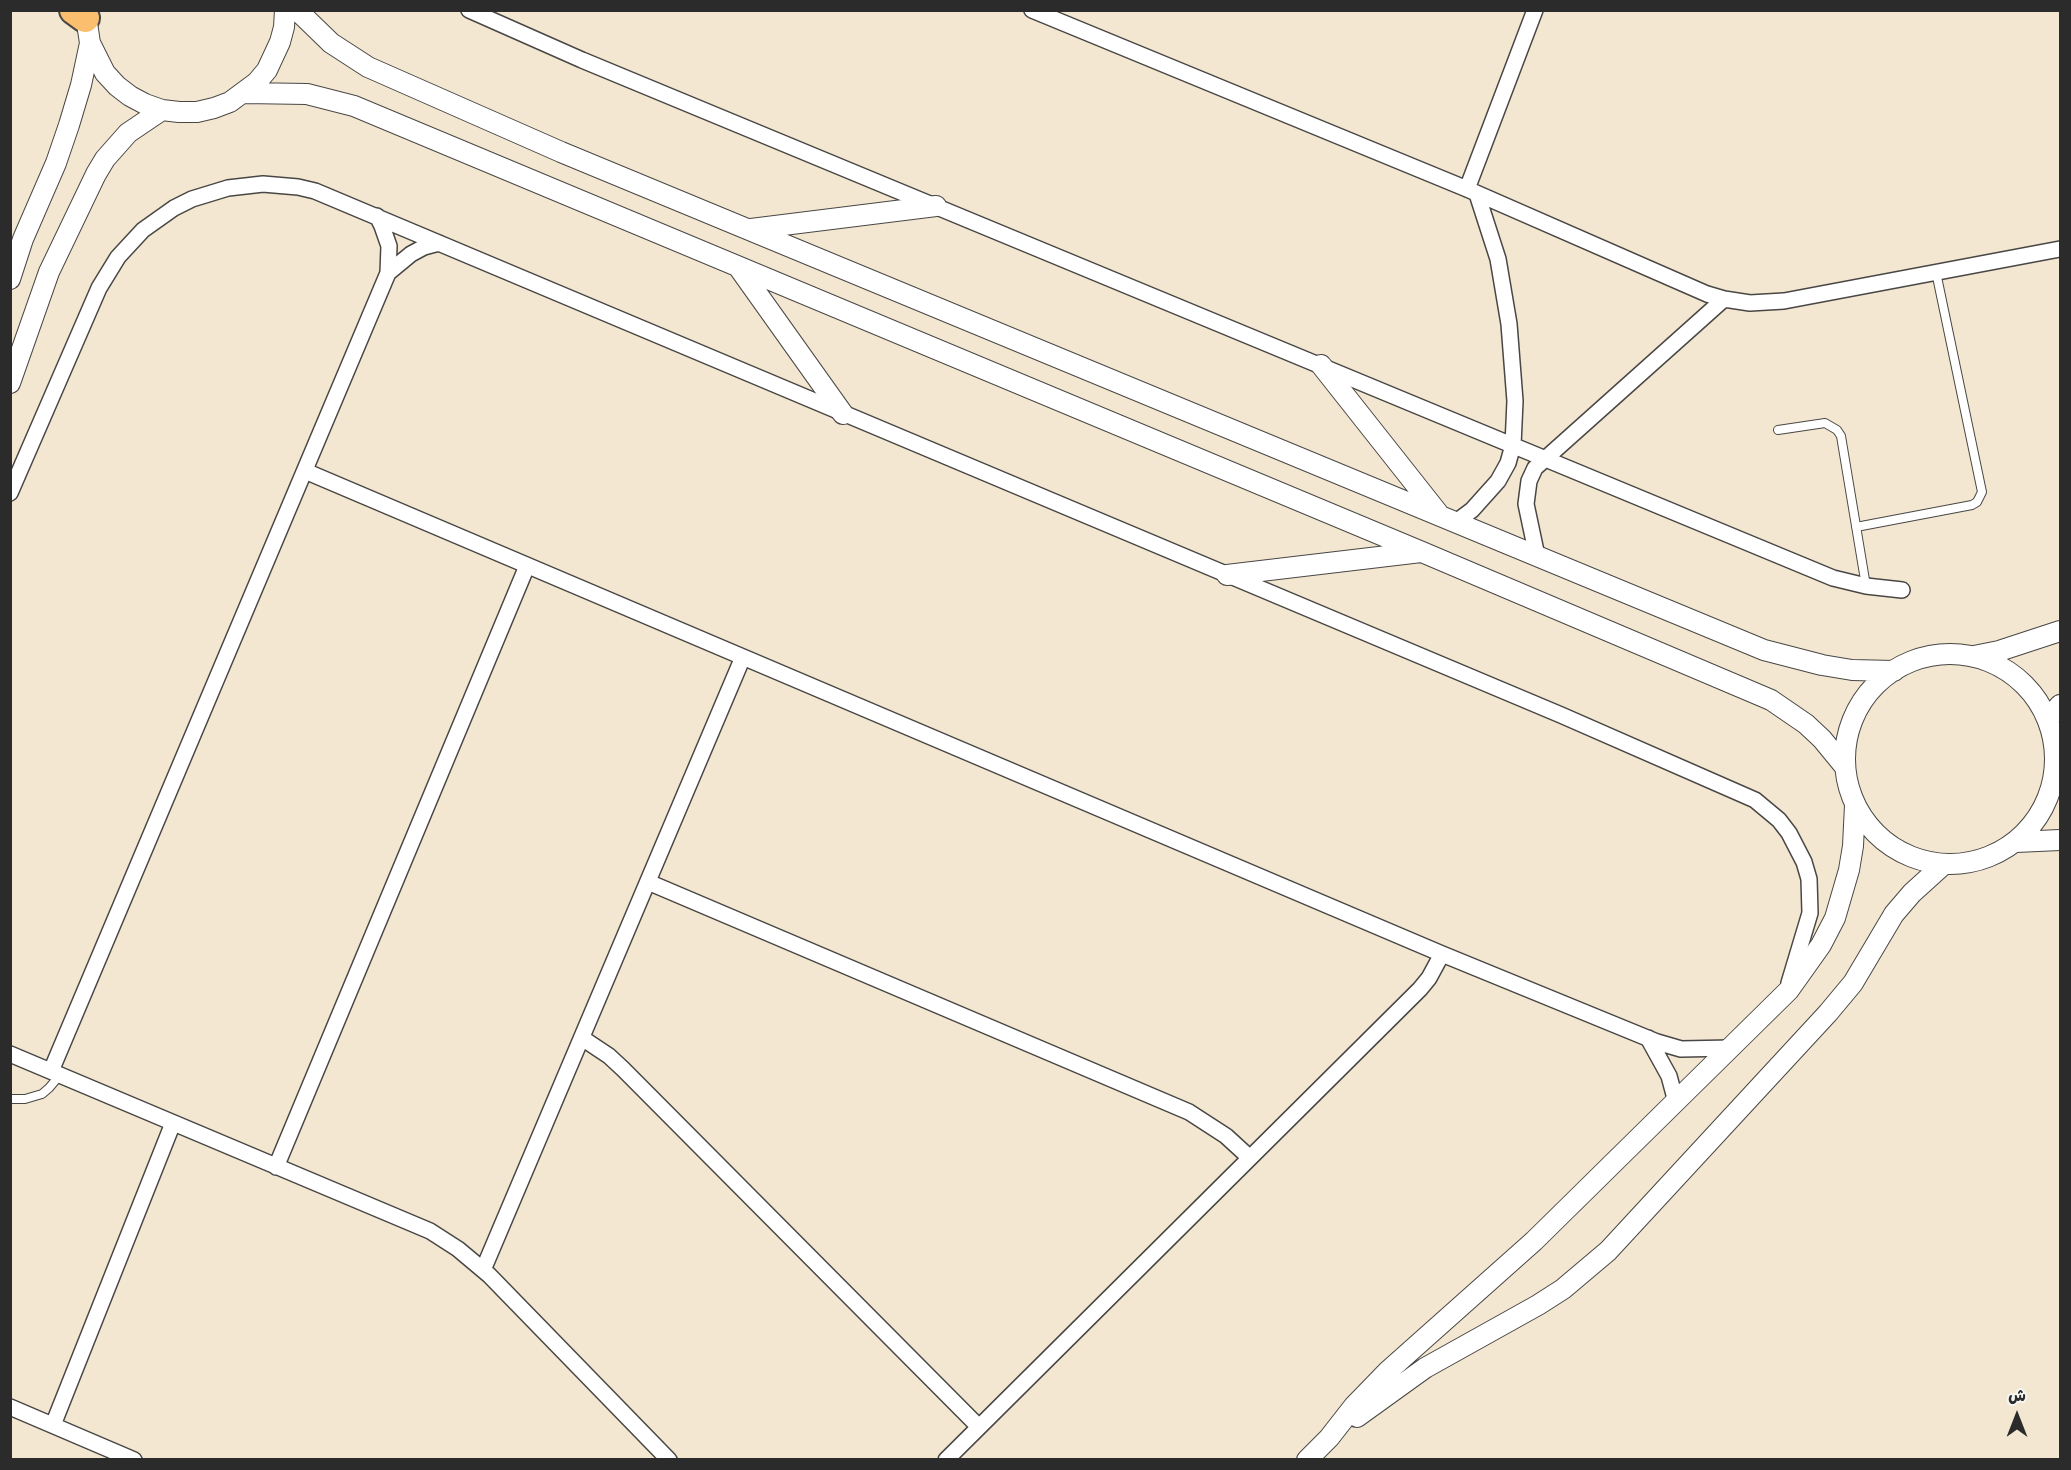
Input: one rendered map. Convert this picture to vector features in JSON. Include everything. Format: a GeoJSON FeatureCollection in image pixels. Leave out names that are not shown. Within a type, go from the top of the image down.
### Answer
{"type":"FeatureCollection","features":[{"type":"Feature","properties":{"kind":"street"},"geometry":{"type":"LineString","coordinates":[[84,21],[105,74],[117,86],[130,96],[162,110],[197,112],[214,108],[245,93],[267,70],[284,27],[285,10]]}},
{"type":"Feature","properties":{"kind":"street"},"geometry":{"type":"LineString","coordinates":[[297,10],[331,43],[368,67],[561,152],[1764,650],[1832,667],[1894,671]]}},
{"type":"Feature","properties":{"kind":"street"},"geometry":{"type":"LineString","coordinates":[[469,10],[582,60],[1321,364],[1833,578],[1866,586],[1902,590]]}},
{"type":"Feature","properties":{"kind":"street"},"geometry":{"type":"LineString","coordinates":[[1032,10],[1472,191],[1707,294],[1724,299],[1750,303],[1784,301],[2061,249]]}},
{"type":"Feature","properties":{"kind":"street"},"geometry":{"type":"LineString","coordinates":[[1448,519],[1472,510],[1498,481],[1508,463],[1513,445],[1515,401],[1509,324],[1498,259],[1472,191],[1535,10]]}},
{"type":"Feature","properties":{"kind":"street"},"geometry":{"type":"LineString","coordinates":[[10,279],[23,239],[56,163],[81,85],[84,21]]}},
{"type":"Feature","properties":{"kind":"street"},"geometry":{"type":"LineString","coordinates":[[245,93],[307,94],[354,106],[1422,552],[1771,700],[1806,724],[1845,767]]}},
{"type":"Feature","properties":{"kind":"street"},"geometry":{"type":"LineString","coordinates":[[10,383],[49,272],[96,174],[116,145],[128,133],[162,110]]}},
{"type":"Feature","properties":{"kind":"street"},"geometry":{"type":"LineString","coordinates":[[10,493],[107,273],[129,243],[157,218],[174,207],[212,192],[245,185],[263,184],[280,184],[315,190],[1562,715],[1755,800],[1789,833],[1797,846],[1804,862],[1811,896],[1810,913],[1786,994]]}},
{"type":"Feature","properties":{"kind":"street"},"geometry":{"type":"LineString","coordinates":[[748,229],[936,206]]}},
{"type":"Feature","properties":{"kind":"street"},"geometry":{"type":"LineString","coordinates":[[56,1073],[388,273],[389,246],[377,216]]}},
{"type":"Feature","properties":{"kind":"street"},"geometry":{"type":"LineString","coordinates":[[388,273],[411,254],[439,243]]}},
{"type":"Feature","properties":{"kind":"street"},"geometry":{"type":"LineString","coordinates":[[739,268],[843,414]]}},
{"type":"Feature","properties":{"kind":"street"},"geometry":{"type":"LineString","coordinates":[[1537,555],[1526,504],[1529,481],[1535,468],[1724,299]]}},
{"type":"Feature","properties":{"kind":"street"},"geometry":{"type":"LineString","coordinates":[[1321,364],[1448,519]]}},
{"type":"Feature","properties":{"kind":"street"},"geometry":{"type":"LineString","coordinates":[[305,471],[1442,954],[1667,1046],[1681,1049],[1731,1048]]}},
{"type":"Feature","properties":{"kind":"street"},"geometry":{"type":"LineString","coordinates":[[1227,575],[1422,552]]}},
{"type":"Feature","properties":{"kind":"street"},"geometry":{"type":"LineString","coordinates":[[276,1167],[527,566]]}},
{"type":"Feature","properties":{"kind":"street"},"geometry":{"type":"LineString","coordinates":[[1972,657],[1999,651],[2061,631]]}},
{"type":"Feature","properties":{"kind":"street"},"geometry":{"type":"LineString","coordinates":[[1952,654],[1972,657],[1992,663],[2018,679],[2038,700],[2054,712],[2058,749],[2048,798],[2032,826],[2016,842],[1982,860],[1963,864],[1944,864],[1922,860],[1901,852],[1882,840],[1867,824],[1855,805],[1848,786],[1845,748],[1849,729],[1866,696],[1894,671],[1912,661],[1932,656],[1952,654]]}},
{"type":"Feature","properties":{"kind":"street"},"geometry":{"type":"LineString","coordinates":[[483,1270],[743,657]]}},
{"type":"Feature","properties":{"kind":"street"},"geometry":{"type":"LineString","coordinates":[[1307,1460],[1388,1371],[1534,1241],[1786,994],[1810,963],[1835,918],[1849,870],[1855,805]]}},
{"type":"Feature","properties":{"kind":"street"},"geometry":{"type":"LineString","coordinates":[[2016,842],[2061,840]]}},
{"type":"Feature","properties":{"kind":"street"},"geometry":{"type":"LineString","coordinates":[[1329,1438],[1425,1368],[1539,1305],[1563,1289],[1608,1251],[1828,1013],[1852,983],[1894,915],[1912,893],[1944,864]]}},
{"type":"Feature","properties":{"kind":"street"},"geometry":{"type":"LineString","coordinates":[[648,882],[1189,1112],[1226,1136],[1250,1158]]}},
{"type":"Feature","properties":{"kind":"street"},"geometry":{"type":"LineString","coordinates":[[946,1460],[1420,989],[1433,972],[1442,954]]}},
{"type":"Feature","properties":{"kind":"street"},"geometry":{"type":"LineString","coordinates":[[582,1038],[603,1051],[623,1069],[979,1427]]}},
{"type":"Feature","properties":{"kind":"street"},"geometry":{"type":"LineString","coordinates":[[1648,1038],[1669,1076],[1676,1102]]}},
{"type":"Feature","properties":{"kind":"street"},"geometry":{"type":"LineString","coordinates":[[10,1054],[430,1231],[458,1249],[483,1270],[669,1460]]}},
{"type":"Feature","properties":{"kind":"street"},"geometry":{"type":"LineString","coordinates":[[53,1425],[173,1123]]}},
{"type":"Feature","properties":{"kind":"street"},"geometry":{"type":"LineString","coordinates":[[10,1407],[134,1460]]}},
{"type":"Feature","properties":{"kind":"lane"},"geometry":{"type":"LineString","coordinates":[[1856,526],[1972,505],[1977,502],[1982,492],[1936,272]]}},
{"type":"Feature","properties":{"kind":"lane"},"geometry":{"type":"LineString","coordinates":[[1778,430],[1825,423],[1837,430],[1841,436],[1866,586]]}},
{"type":"Feature","properties":{"kind":"lane"},"geometry":{"type":"LineString","coordinates":[[10,1099],[25,1099],[42,1094],[49,1089],[56,1073]]}}]}
